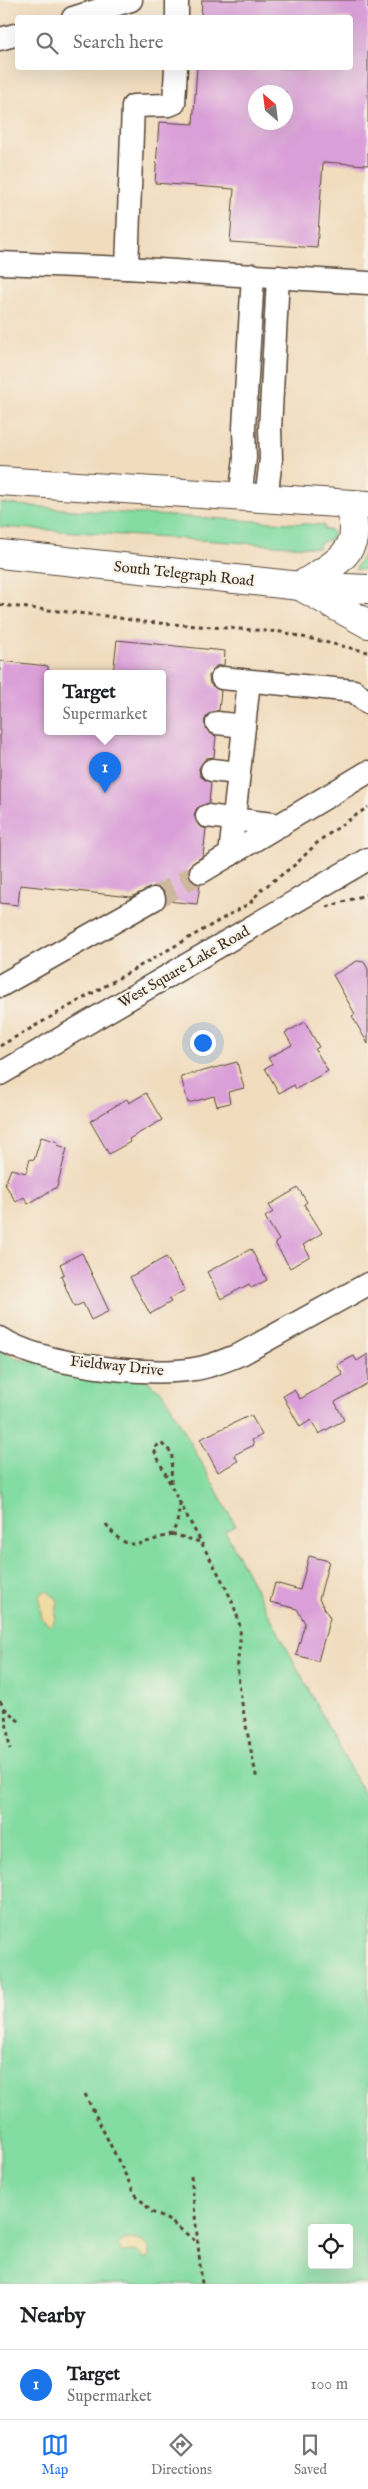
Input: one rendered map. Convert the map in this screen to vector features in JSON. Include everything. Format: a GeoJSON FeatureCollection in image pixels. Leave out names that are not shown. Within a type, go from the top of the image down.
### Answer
{"type":"FeatureCollection","features":[{"type":"Feature","properties":{"kind":"highway"},"geometry":{"type":"LineString","coordinates":[[0,482],[358,505],[355,531],[349,549],[339,560],[300,586],[368,624]]}},
{"type":"Feature","properties":{"kind":"highway","name":"South Telegraph Road"},"geometry":{"type":"LineString","coordinates":[[0,554],[300,586],[368,589]]}},
{"type":"Feature","properties":{"kind":"street"},"geometry":{"type":"LineString","coordinates":[[83,15],[131,0]]}},
{"type":"Feature","properties":{"kind":"street"},"geometry":{"type":"LineString","coordinates":[[177,0],[177,15]]}},
{"type":"Feature","properties":{"kind":"street"},"geometry":{"type":"LineString","coordinates":[[0,39],[15,35]]}},
{"type":"Feature","properties":{"kind":"street"},"geometry":{"type":"LineString","coordinates":[[127,268],[133,106],[168,105],[174,103],[176,70]]}},
{"type":"Feature","properties":{"kind":"street"},"geometry":{"type":"LineString","coordinates":[[0,263],[127,268],[368,283]]}},
{"type":"Feature","properties":{"kind":"street"},"geometry":{"type":"LineString","coordinates":[[253,275],[244,428],[245,458],[253,498]]}},
{"type":"Feature","properties":{"kind":"street"},"geometry":{"type":"LineString","coordinates":[[253,498],[271,459],[270,429],[278,277]]}},
{"type":"Feature","properties":{"kind":"street"},"geometry":{"type":"LineString","coordinates":[[249,337],[275,338]]}},
{"type":"Feature","properties":{"kind":"street"},"geometry":{"type":"LineString","coordinates":[[244,428],[270,429]]}},
{"type":"Feature","properties":{"kind":"street"},"geometry":{"type":"LineString","coordinates":[[222,678],[354,691],[368,703]]}},
{"type":"Feature","properties":{"kind":"street"},"geometry":{"type":"LineString","coordinates":[[230,855],[249,681]]}},
{"type":"Feature","properties":{"kind":"street"},"geometry":{"type":"LineString","coordinates":[[218,723],[244,726]]}},
{"type":"Feature","properties":{"kind":"street"},"geometry":{"type":"LineString","coordinates":[[212,770],[238,773]]}},
{"type":"Feature","properties":{"kind":"street"},"geometry":{"type":"LineString","coordinates":[[201,872],[368,772]]}},
{"type":"Feature","properties":{"kind":"street"},"geometry":{"type":"LineString","coordinates":[[207,816],[281,825]]}},
{"type":"Feature","properties":{"kind":"street","name":"West Square Lake Road"},"geometry":{"type":"LineString","coordinates":[[0,1074],[368,860]]}},
{"type":"Feature","properties":{"kind":"street"},"geometry":{"type":"LineString","coordinates":[[0,986],[154,899]]}},
{"type":"Feature","properties":{"kind":"street","name":"Fieldway Drive"},"geometry":{"type":"LineString","coordinates":[[0,1338],[35,1354],[61,1360],[145,1371],[193,1369],[219,1363],[241,1354],[368,1284]]}},
{"type":"Feature","properties":{"kind":"path"},"geometry":{"type":"LineString","coordinates":[[0,605],[106,616],[144,622],[282,632],[368,652]]}},
{"type":"Feature","properties":{"kind":"path"},"geometry":{"type":"LineString","coordinates":[[0,1046],[250,903],[261,890],[296,864],[320,840],[368,806]]}},
{"type":"Feature","properties":{"kind":"path"},"geometry":{"type":"LineString","coordinates":[[171,1482],[172,1453],[165,1444],[161,1443],[154,1448],[155,1452],[180,1503],[230,1594],[238,1621],[241,1632],[236,1656],[238,1675],[244,1717],[257,1780]]}},
{"type":"Feature","properties":{"kind":"path"},"geometry":{"type":"LineString","coordinates":[[172,1534],[177,1523],[180,1503]]}},
{"type":"Feature","properties":{"kind":"path"},"geometry":{"type":"LineString","coordinates":[[106,1524],[114,1536],[130,1544],[172,1534],[201,1542]]}},
{"type":"Feature","properties":{"kind":"path"},"geometry":{"type":"LineString","coordinates":[[0,1701],[4,1708],[20,1722]]}},
{"type":"Feature","properties":{"kind":"path"},"geometry":{"type":"LineString","coordinates":[[4,1708],[10,1749]]}},
{"type":"Feature","properties":{"kind":"path"},"geometry":{"type":"LineString","coordinates":[[85,2094],[140,2200],[152,2212],[170,2221],[198,2242]]}},
{"type":"Feature","properties":{"kind":"path"},"geometry":{"type":"LineString","coordinates":[[191,2176],[202,2284]]}},
{"type":"Feature","properties":{"kind":"green space"},"geometry":{"type":"Polygon","coordinates":[[[0,503],[73,510],[324,525],[324,529],[332,531],[334,537],[319,544],[318,548],[0,527],[0,503]]]}},
{"type":"Feature","properties":{"kind":"green space"},"geometry":{"type":"Polygon","coordinates":[[[368,527],[368,570],[355,569],[365,552],[368,527]]]}},
{"type":"Feature","properties":{"kind":"green space"},"geometry":{"type":"Polygon","coordinates":[[[0,1351],[21,1360],[145,1379],[164,1394],[236,1526],[225,1531],[368,1802],[368,2284],[0,2284],[0,1351]]]}},
{"type":"Feature","properties":{"kind":"sand"},"geometry":{"type":"Polygon","coordinates":[[[47,1591],[58,1600],[55,1620],[50,1626],[42,1619],[39,1598],[41,1593],[47,1591]]]}},
{"type":"Feature","properties":{"kind":"sand"},"geometry":{"type":"Polygon","coordinates":[[[123,2240],[140,2241],[149,2248],[149,2257],[145,2259],[136,2251],[121,2252],[118,2245],[123,2240]]]}},
{"type":"Feature","properties":{"kind":"building"},"geometry":{"type":"Polygon","coordinates":[[[202,0],[368,0],[368,165],[323,162],[317,248],[230,242],[234,189],[155,183],[159,122],[193,124],[197,70],[353,70],[353,15],[201,15],[202,0]]]}},
{"type":"Feature","properties":{"kind":"building"},"geometry":{"type":"Polygon","coordinates":[[[117,640],[225,651],[224,665],[216,666],[209,676],[210,684],[221,691],[219,710],[207,715],[204,722],[209,733],[216,736],[214,757],[206,758],[199,768],[200,776],[211,783],[209,803],[197,808],[194,815],[199,826],[206,829],[203,856],[190,865],[188,872],[190,879],[200,885],[197,904],[167,901],[165,892],[155,886],[131,897],[20,885],[18,905],[0,903],[0,661],[48,666],[48,670],[44,670],[44,735],[166,735],[166,670],[113,670],[117,640]]]}},
{"type":"Feature","properties":{"kind":"building"},"geometry":{"type":"Polygon","coordinates":[[[357,961],[364,962],[368,969],[368,1044],[352,1016],[355,1014],[333,975],[357,961]]]}},
{"type":"Feature","properties":{"kind":"building"},"geometry":{"type":"Polygon","coordinates":[[[305,1022],[319,1047],[315,1049],[328,1071],[296,1089],[294,1085],[279,1093],[265,1068],[272,1064],[268,1058],[292,1045],[285,1033],[305,1022]]]}},
{"type":"Feature","properties":{"kind":"building"},"geometry":{"type":"Polygon","coordinates":[[[237,1062],[244,1088],[228,1092],[230,1103],[217,1106],[214,1096],[188,1103],[181,1077],[237,1062]]]}},
{"type":"Feature","properties":{"kind":"building"},"geometry":{"type":"Polygon","coordinates":[[[146,1093],[162,1120],[129,1139],[130,1142],[109,1154],[90,1121],[127,1099],[129,1103],[146,1093]]]}},
{"type":"Feature","properties":{"kind":"building"},"geometry":{"type":"Polygon","coordinates":[[[41,1137],[58,1142],[57,1145],[67,1148],[57,1187],[28,1204],[24,1197],[16,1202],[5,1184],[11,1169],[26,1173],[30,1159],[34,1160],[41,1137]]]}},
{"type":"Feature","properties":{"kind":"building"},"geometry":{"type":"Polygon","coordinates":[[[298,1188],[307,1202],[304,1204],[322,1233],[303,1245],[310,1256],[290,1268],[275,1243],[279,1240],[265,1217],[273,1212],[269,1205],[298,1188]]]}},
{"type":"Feature","properties":{"kind":"building"},"geometry":{"type":"Polygon","coordinates":[[[251,1249],[267,1280],[251,1288],[249,1284],[221,1299],[207,1272],[251,1249]]]}},
{"type":"Feature","properties":{"kind":"building"},"geometry":{"type":"Polygon","coordinates":[[[82,1253],[109,1311],[91,1320],[83,1303],[74,1307],[61,1276],[64,1274],[60,1264],[82,1253]]]}},
{"type":"Feature","properties":{"kind":"building"},"geometry":{"type":"Polygon","coordinates":[[[166,1257],[185,1290],[169,1299],[171,1302],[150,1314],[130,1277],[166,1257]]]}},
{"type":"Feature","properties":{"kind":"building"},"geometry":{"type":"Polygon","coordinates":[[[368,1354],[368,1383],[335,1402],[344,1420],[319,1434],[311,1420],[300,1427],[283,1396],[294,1390],[300,1399],[343,1375],[337,1365],[354,1356],[357,1361],[368,1354]]]}},
{"type":"Feature","properties":{"kind":"building"},"geometry":{"type":"Polygon","coordinates":[[[251,1415],[262,1435],[252,1440],[254,1445],[234,1455],[238,1461],[218,1472],[200,1439],[251,1415]]]}},
{"type":"Feature","properties":{"kind":"building"},"geometry":{"type":"Polygon","coordinates":[[[309,1556],[329,1561],[319,1599],[330,1618],[318,1661],[296,1655],[305,1623],[297,1609],[270,1602],[275,1583],[300,1590],[309,1556]]]}},
{"type":"Feature","properties":{"kind":"tunnel"},"geometry":{"type":"LineString","coordinates":[[154,899],[201,872]]}},
{"type":"Feature","properties":{"kind":"place","name":"Target"},"geometry":{"type":"Point","coordinates":[105,793]}}]}
